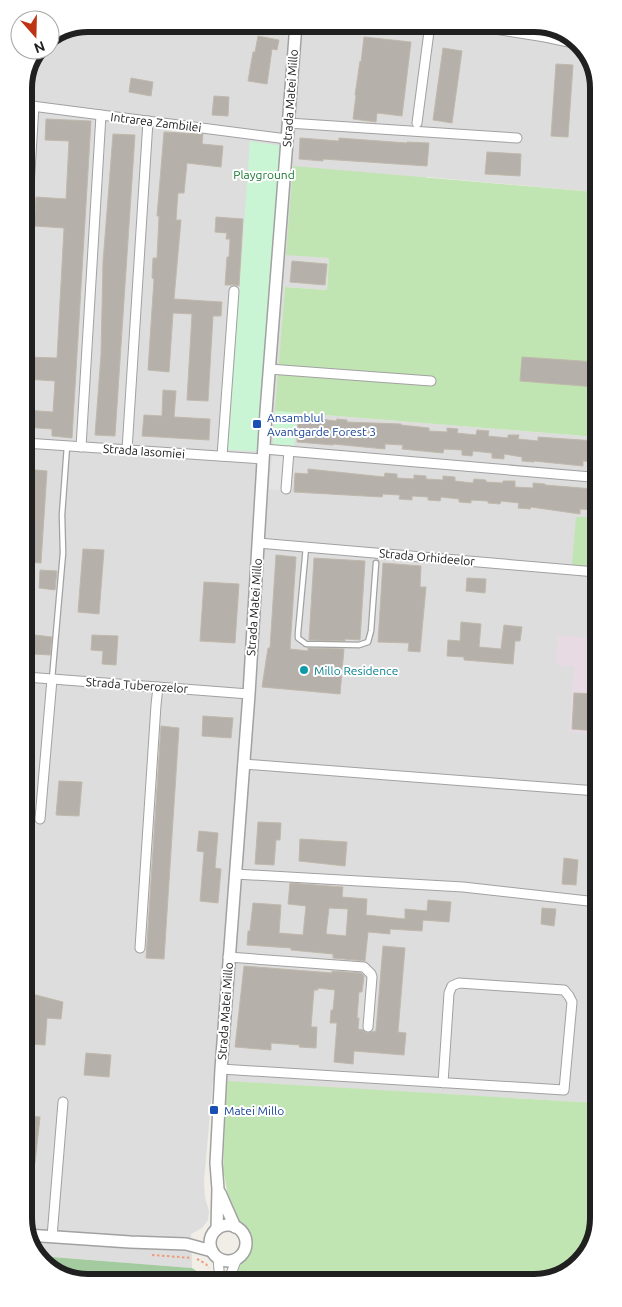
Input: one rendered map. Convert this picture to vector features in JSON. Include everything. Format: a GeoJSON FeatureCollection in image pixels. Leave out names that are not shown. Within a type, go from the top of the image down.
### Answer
{"type":"FeatureCollection","features":[{"type":"Feature","properties":{"kind":"street","name":"Strada Matei Millo"},"geometry":{"type":"LineString","coordinates":[[219,1274],[215,1254],[210,1246],[214,1233],[218,1189],[216,1163],[221,1068],[249,694],[263,454],[295,32]]}},
{"type":"Feature","properties":{"kind":"street"},"geometry":{"type":"LineString","coordinates":[[417,123],[429,33]]}},
{"type":"Feature","properties":{"kind":"street"},"geometry":{"type":"LineString","coordinates":[[519,33],[563,41]]}},
{"type":"Feature","properties":{"kind":"street"},"geometry":{"type":"LineString","coordinates":[[33,123],[34,106]]}},
{"type":"Feature","properties":{"kind":"street","name":"Intrarea Zambilei"},"geometry":{"type":"LineString","coordinates":[[34,106],[287,139]]}},
{"type":"Feature","properties":{"kind":"street"},"geometry":{"type":"LineString","coordinates":[[81,447],[101,115]]}},
{"type":"Feature","properties":{"kind":"street"},"geometry":{"type":"LineString","coordinates":[[127,450],[148,121]]}},
{"type":"Feature","properties":{"kind":"street"},"geometry":{"type":"LineString","coordinates":[[288,123],[517,138]]}},
{"type":"Feature","properties":{"kind":"street"},"geometry":{"type":"LineString","coordinates":[[222,456],[234,291]]}},
{"type":"Feature","properties":{"kind":"street"},"geometry":{"type":"LineString","coordinates":[[270,369],[431,381]]}},
{"type":"Feature","properties":{"kind":"street","name":"Strada Iasomiei"},"geometry":{"type":"LineString","coordinates":[[33,444],[222,456],[289,452],[590,477]]}},
{"type":"Feature","properties":{"kind":"street"},"geometry":{"type":"LineString","coordinates":[[286,489],[289,452]]}},
{"type":"Feature","properties":{"kind":"street","name":"Strada Orhideelor"},"geometry":{"type":"LineString","coordinates":[[258,543],[590,571]]}},
{"type":"Feature","properties":{"kind":"street","name":"Strada Tuberozelor"},"geometry":{"type":"LineString","coordinates":[[32,677],[249,694]]}},
{"type":"Feature","properties":{"kind":"street"},"geometry":{"type":"LineString","coordinates":[[40,819],[52,679]]}},
{"type":"Feature","properties":{"kind":"street"},"geometry":{"type":"LineString","coordinates":[[140,948],[158,687]]}},
{"type":"Feature","properties":{"kind":"street"},"geometry":{"type":"LineString","coordinates":[[243,764],[590,790]]}},
{"type":"Feature","properties":{"kind":"street"},"geometry":{"type":"LineString","coordinates":[[235,874],[463,888],[590,901]]}},
{"type":"Feature","properties":{"kind":"street"},"geometry":{"type":"LineString","coordinates":[[228,957],[364,968],[372,977],[368,1027]]}},
{"type":"Feature","properties":{"kind":"street"},"geometry":{"type":"LineString","coordinates":[[221,1068],[564,1090],[572,1002],[569,996],[564,990],[459,983],[452,986],[449,994],[443,1082]]}},
{"type":"Feature","properties":{"kind":"street"},"geometry":{"type":"LineString","coordinates":[[52,1237],[63,1102]]}},
{"type":"Feature","properties":{"kind":"street","name":"Strada Matei Millo"},"geometry":{"type":"LineString","coordinates":[[218,1189],[235,1227],[243,1233],[246,1242],[243,1252],[237,1258],[231,1274]]}},
{"type":"Feature","properties":{"kind":"street"},"geometry":{"type":"LineString","coordinates":[[186,1244],[214,1233],[226,1225],[235,1227]]}},
{"type":"Feature","properties":{"kind":"street"},"geometry":{"type":"LineString","coordinates":[[35,1236],[186,1244],[215,1254],[227,1261],[237,1258]]}},
{"type":"Feature","properties":{"kind":"lane"},"geometry":{"type":"LineString","coordinates":[[52,679],[63,553],[62,515],[67,446]]}},
{"type":"Feature","properties":{"kind":"lane"},"geometry":{"type":"LineString","coordinates":[[306,547],[298,638],[306,644],[359,646],[368,642],[371,631],[376,563]]}},
{"type":"Feature","properties":{"kind":"path"},"geometry":{"type":"LineString","coordinates":[[147,1254],[195,1258],[206,1264],[211,1272]]}},
{"type":"Feature","properties":{"kind":"shaded area"},"geometry":{"type":"Polygon","coordinates":[[[88,32],[537,33],[562,40],[576,51],[587,70],[590,88],[590,192],[427,177],[287,254],[329,258],[327,290],[285,287],[276,411],[590,437],[590,530],[573,565],[590,566],[590,1103],[213,1081],[204,1181],[205,1198],[209,1211],[208,1220],[202,1228],[191,1234],[192,1268],[48,1257],[35,1237],[32,1219],[33,85],[34,74],[40,60],[60,60],[60,40],[88,32]]]}},
{"type":"Feature","properties":{"kind":"shaded area"},"geometry":{"type":"Polygon","coordinates":[[[272,456],[293,457],[291,491],[269,489],[272,456]]]}},
{"type":"Feature","properties":{"kind":"shaded area"},"geometry":{"type":"Polygon","coordinates":[[[558,635],[590,638],[590,734],[569,732],[574,666],[556,665],[558,635]]]}},
{"type":"Feature","properties":{"kind":"green space","name":"Playground"},"geometry":{"type":"Polygon","coordinates":[[[250,141],[282,146],[259,451],[228,450],[250,141]]]}},
{"type":"Feature","properties":{"kind":"green space"},"geometry":{"type":"Polygon","coordinates":[[[293,166],[590,192],[590,437],[275,411],[285,287],[327,290],[329,258],[286,255],[293,166]]]}},
{"type":"Feature","properties":{"kind":"green space"},"geometry":{"type":"Polygon","coordinates":[[[275,411],[297,413],[294,447],[273,445],[275,411]]]}},
{"type":"Feature","properties":{"kind":"green space"},"geometry":{"type":"Polygon","coordinates":[[[576,517],[590,517],[590,566],[572,565],[576,517]]]}},
{"type":"Feature","properties":{"kind":"green space"},"geometry":{"type":"Polygon","coordinates":[[[227,1081],[590,1103],[590,1219],[587,1237],[576,1256],[552,1272],[534,1274],[236,1274],[239,1267],[248,1257],[252,1244],[248,1230],[237,1220],[230,1207],[223,1169],[227,1081]]]}},
{"type":"Feature","properties":{"kind":"green space"},"geometry":{"type":"Polygon","coordinates":[[[48,1257],[192,1268],[199,1274],[85,1274],[60,1267],[48,1257]]]}},
{"type":"Feature","properties":{"kind":"building"},"geometry":{"type":"Polygon","coordinates":[[[258,36],[279,40],[277,50],[272,49],[267,84],[248,81],[258,36]]]}},
{"type":"Feature","properties":{"kind":"building"},"geometry":{"type":"Polygon","coordinates":[[[364,37],[411,42],[402,116],[377,113],[376,122],[353,119],[364,37]]]}},
{"type":"Feature","properties":{"kind":"building"},"geometry":{"type":"Polygon","coordinates":[[[443,48],[462,51],[452,123],[433,120],[443,48]]]}},
{"type":"Feature","properties":{"kind":"building"},"geometry":{"type":"Polygon","coordinates":[[[556,64],[573,65],[568,137],[551,136],[556,64]]]}},
{"type":"Feature","properties":{"kind":"building"},"geometry":{"type":"Polygon","coordinates":[[[131,78],[153,82],[151,96],[129,92],[131,78]]]}},
{"type":"Feature","properties":{"kind":"building"},"geometry":{"type":"Polygon","coordinates":[[[214,96],[229,97],[228,116],[212,115],[214,96]]]}},
{"type":"Feature","properties":{"kind":"building"},"geometry":{"type":"Polygon","coordinates":[[[46,119],[91,121],[72,438],[52,436],[52,429],[33,428],[33,411],[53,412],[55,381],[33,380],[33,357],[57,358],[64,228],[34,226],[36,197],[66,199],[69,141],[45,140],[46,119]]]}},
{"type":"Feature","properties":{"kind":"building"},"geometry":{"type":"Polygon","coordinates":[[[164,132],[203,134],[202,144],[223,146],[221,167],[187,163],[184,193],[178,193],[176,220],[181,220],[174,299],[222,302],[221,316],[213,316],[208,401],[187,400],[192,314],[173,313],[169,372],[148,370],[154,279],[152,278],[153,258],[157,258],[159,216],[157,216],[164,132]]]}},
{"type":"Feature","properties":{"kind":"building"},"geometry":{"type":"Polygon","coordinates":[[[113,134],[135,135],[115,436],[95,435],[101,355],[103,262],[113,134]]]}},
{"type":"Feature","properties":{"kind":"building"},"geometry":{"type":"Polygon","coordinates":[[[300,138],[339,141],[339,138],[429,143],[427,166],[299,159],[300,138]]]}},
{"type":"Feature","properties":{"kind":"building"},"geometry":{"type":"Polygon","coordinates":[[[487,152],[521,154],[520,176],[485,174],[487,152]]]}},
{"type":"Feature","properties":{"kind":"building"},"geometry":{"type":"Polygon","coordinates":[[[216,217],[243,219],[239,286],[225,285],[230,239],[226,239],[227,233],[215,232],[216,217]]]}},
{"type":"Feature","properties":{"kind":"building"},"geometry":{"type":"Polygon","coordinates":[[[292,261],[327,264],[325,285],[290,282],[292,261]]]}},
{"type":"Feature","properties":{"kind":"building"},"geometry":{"type":"Polygon","coordinates":[[[522,357],[590,362],[590,387],[520,381],[522,357]]]}},
{"type":"Feature","properties":{"kind":"building"},"geometry":{"type":"Polygon","coordinates":[[[163,390],[176,391],[174,417],[210,419],[209,440],[142,436],[144,415],[162,416],[163,390]]]}},
{"type":"Feature","properties":{"kind":"building"},"geometry":{"type":"Polygon","coordinates":[[[312,418],[336,421],[337,419],[347,420],[347,422],[401,424],[429,428],[429,431],[447,432],[447,428],[458,429],[457,433],[476,435],[477,430],[489,431],[488,436],[508,438],[508,435],[519,435],[518,439],[538,441],[538,437],[590,441],[590,462],[583,461],[583,466],[522,461],[522,457],[504,454],[504,459],[492,458],[492,453],[473,451],[472,456],[462,455],[462,450],[444,449],[443,453],[402,449],[403,445],[385,444],[385,449],[297,442],[298,422],[312,423],[312,418]]]}},
{"type":"Feature","properties":{"kind":"building"},"geometry":{"type":"Polygon","coordinates":[[[308,469],[384,477],[385,473],[397,474],[397,478],[414,479],[414,475],[426,476],[426,479],[443,480],[443,476],[455,477],[455,481],[473,483],[474,479],[503,483],[503,481],[515,481],[515,487],[533,488],[533,483],[590,489],[590,510],[580,509],[580,514],[531,507],[530,509],[518,508],[519,503],[501,501],[500,504],[471,500],[471,503],[459,502],[459,499],[441,497],[440,501],[428,500],[428,497],[412,496],[412,500],[399,499],[400,495],[383,494],[382,497],[294,492],[295,473],[308,474],[308,469]]]}},
{"type":"Feature","properties":{"kind":"building"},"geometry":{"type":"Polygon","coordinates":[[[33,470],[47,471],[41,563],[33,562],[33,470]]]}},
{"type":"Feature","properties":{"kind":"building"},"geometry":{"type":"Polygon","coordinates":[[[83,549],[104,550],[99,614],[78,612],[83,549]]]}},
{"type":"Feature","properties":{"kind":"building","name":"Millo Residence"},"geometry":{"type":"Polygon","coordinates":[[[276,555],[296,557],[290,649],[308,651],[308,648],[344,649],[340,694],[262,687],[268,648],[270,648],[276,555]]]}},
{"type":"Feature","properties":{"kind":"building"},"geometry":{"type":"Polygon","coordinates":[[[314,558],[365,561],[360,640],[309,640],[314,558]]]}},
{"type":"Feature","properties":{"kind":"building"},"geometry":{"type":"Polygon","coordinates":[[[383,563],[421,566],[420,587],[426,587],[420,652],[408,651],[409,643],[378,642],[383,563]]]}},
{"type":"Feature","properties":{"kind":"building"},"geometry":{"type":"Polygon","coordinates":[[[40,570],[57,571],[55,590],[39,588],[40,570]]]}},
{"type":"Feature","properties":{"kind":"building"},"geometry":{"type":"Polygon","coordinates":[[[467,578],[486,579],[485,593],[466,591],[467,578]]]}},
{"type":"Feature","properties":{"kind":"building"},"geometry":{"type":"Polygon","coordinates":[[[204,582],[239,584],[235,643],[200,641],[204,582]]]}},
{"type":"Feature","properties":{"kind":"building"},"geometry":{"type":"Polygon","coordinates":[[[461,622],[481,624],[479,647],[501,649],[504,625],[522,627],[520,641],[515,641],[513,664],[464,660],[464,657],[447,656],[448,640],[460,641],[461,622]]]}},
{"type":"Feature","properties":{"kind":"building"},"geometry":{"type":"Polygon","coordinates":[[[35,635],[52,637],[50,655],[33,654],[35,635]]]}},
{"type":"Feature","properties":{"kind":"building"},"geometry":{"type":"Polygon","coordinates":[[[92,635],[118,636],[116,665],[102,664],[103,651],[91,650],[92,635]]]}},
{"type":"Feature","properties":{"kind":"building"},"geometry":{"type":"Polygon","coordinates":[[[574,693],[590,694],[590,730],[572,729],[574,693]]]}},
{"type":"Feature","properties":{"kind":"building"},"geometry":{"type":"Polygon","coordinates":[[[203,716],[233,718],[231,738],[202,736],[203,716]]]}},
{"type":"Feature","properties":{"kind":"building"},"geometry":{"type":"Polygon","coordinates":[[[161,726],[179,728],[164,959],[146,958],[161,726]]]}},
{"type":"Feature","properties":{"kind":"building"},"geometry":{"type":"Polygon","coordinates":[[[59,781],[82,782],[79,816],[56,815],[59,781]]]}},
{"type":"Feature","properties":{"kind":"building"},"geometry":{"type":"Polygon","coordinates":[[[258,822],[281,823],[280,840],[276,840],[274,865],[255,864],[258,822]]]}},
{"type":"Feature","properties":{"kind":"building"},"geometry":{"type":"Polygon","coordinates":[[[199,831],[218,833],[215,868],[221,869],[218,903],[200,901],[204,852],[197,851],[199,831]]]}},
{"type":"Feature","properties":{"kind":"building"},"geometry":{"type":"Polygon","coordinates":[[[300,839],[347,842],[345,866],[299,861],[300,839]]]}},
{"type":"Feature","properties":{"kind":"building"},"geometry":{"type":"Polygon","coordinates":[[[564,858],[578,860],[576,885],[562,884],[564,858]]]}},
{"type":"Feature","properties":{"kind":"building"},"geometry":{"type":"Polygon","coordinates":[[[290,883],[343,887],[342,897],[367,899],[366,915],[405,919],[405,909],[427,911],[428,900],[451,902],[449,922],[423,920],[422,931],[390,929],[390,934],[368,932],[365,961],[333,958],[333,954],[291,950],[291,948],[247,945],[253,903],[281,905],[279,933],[303,935],[306,906],[288,904],[290,883]],[[329,908],[326,934],[346,936],[348,909],[329,908]]]}},
{"type":"Feature","properties":{"kind":"building"},"geometry":{"type":"Polygon","coordinates":[[[542,908],[556,909],[554,926],[541,924],[542,908]]]}},
{"type":"Feature","properties":{"kind":"building"},"geometry":{"type":"Polygon","coordinates":[[[383,946],[405,948],[398,1032],[406,1033],[404,1055],[354,1051],[353,1064],[334,1062],[337,1023],[330,1023],[335,990],[318,988],[318,990],[314,990],[311,1027],[317,1027],[316,1048],[271,1043],[271,1050],[235,1047],[244,966],[332,973],[332,971],[361,973],[364,976],[362,992],[359,992],[358,1029],[367,1033],[376,1031],[383,946]]]}},
{"type":"Feature","properties":{"kind":"building"},"geometry":{"type":"Polygon","coordinates":[[[32,994],[63,1002],[61,1019],[47,1018],[45,1045],[32,1044],[32,994]]]}},
{"type":"Feature","properties":{"kind":"building"},"geometry":{"type":"Polygon","coordinates":[[[86,1053],[111,1055],[109,1077],[84,1075],[86,1053]]]}},
{"type":"Feature","properties":{"kind":"building"},"geometry":{"type":"Polygon","coordinates":[[[32,1116],[40,1117],[35,1163],[32,1163],[32,1116]]]}},
{"type":"Feature","properties":{"kind":"place","name":"Ansamblul Avantgarde Forest 3"},"geometry":{"type":"Point","coordinates":[257,424]}},
{"type":"Feature","properties":{"kind":"place","name":"Millo Residence"},"geometry":{"type":"Point","coordinates":[304,670]}},
{"type":"Feature","properties":{"kind":"place","name":"Matei Millo"},"geometry":{"type":"Point","coordinates":[214,1110]}}]}
